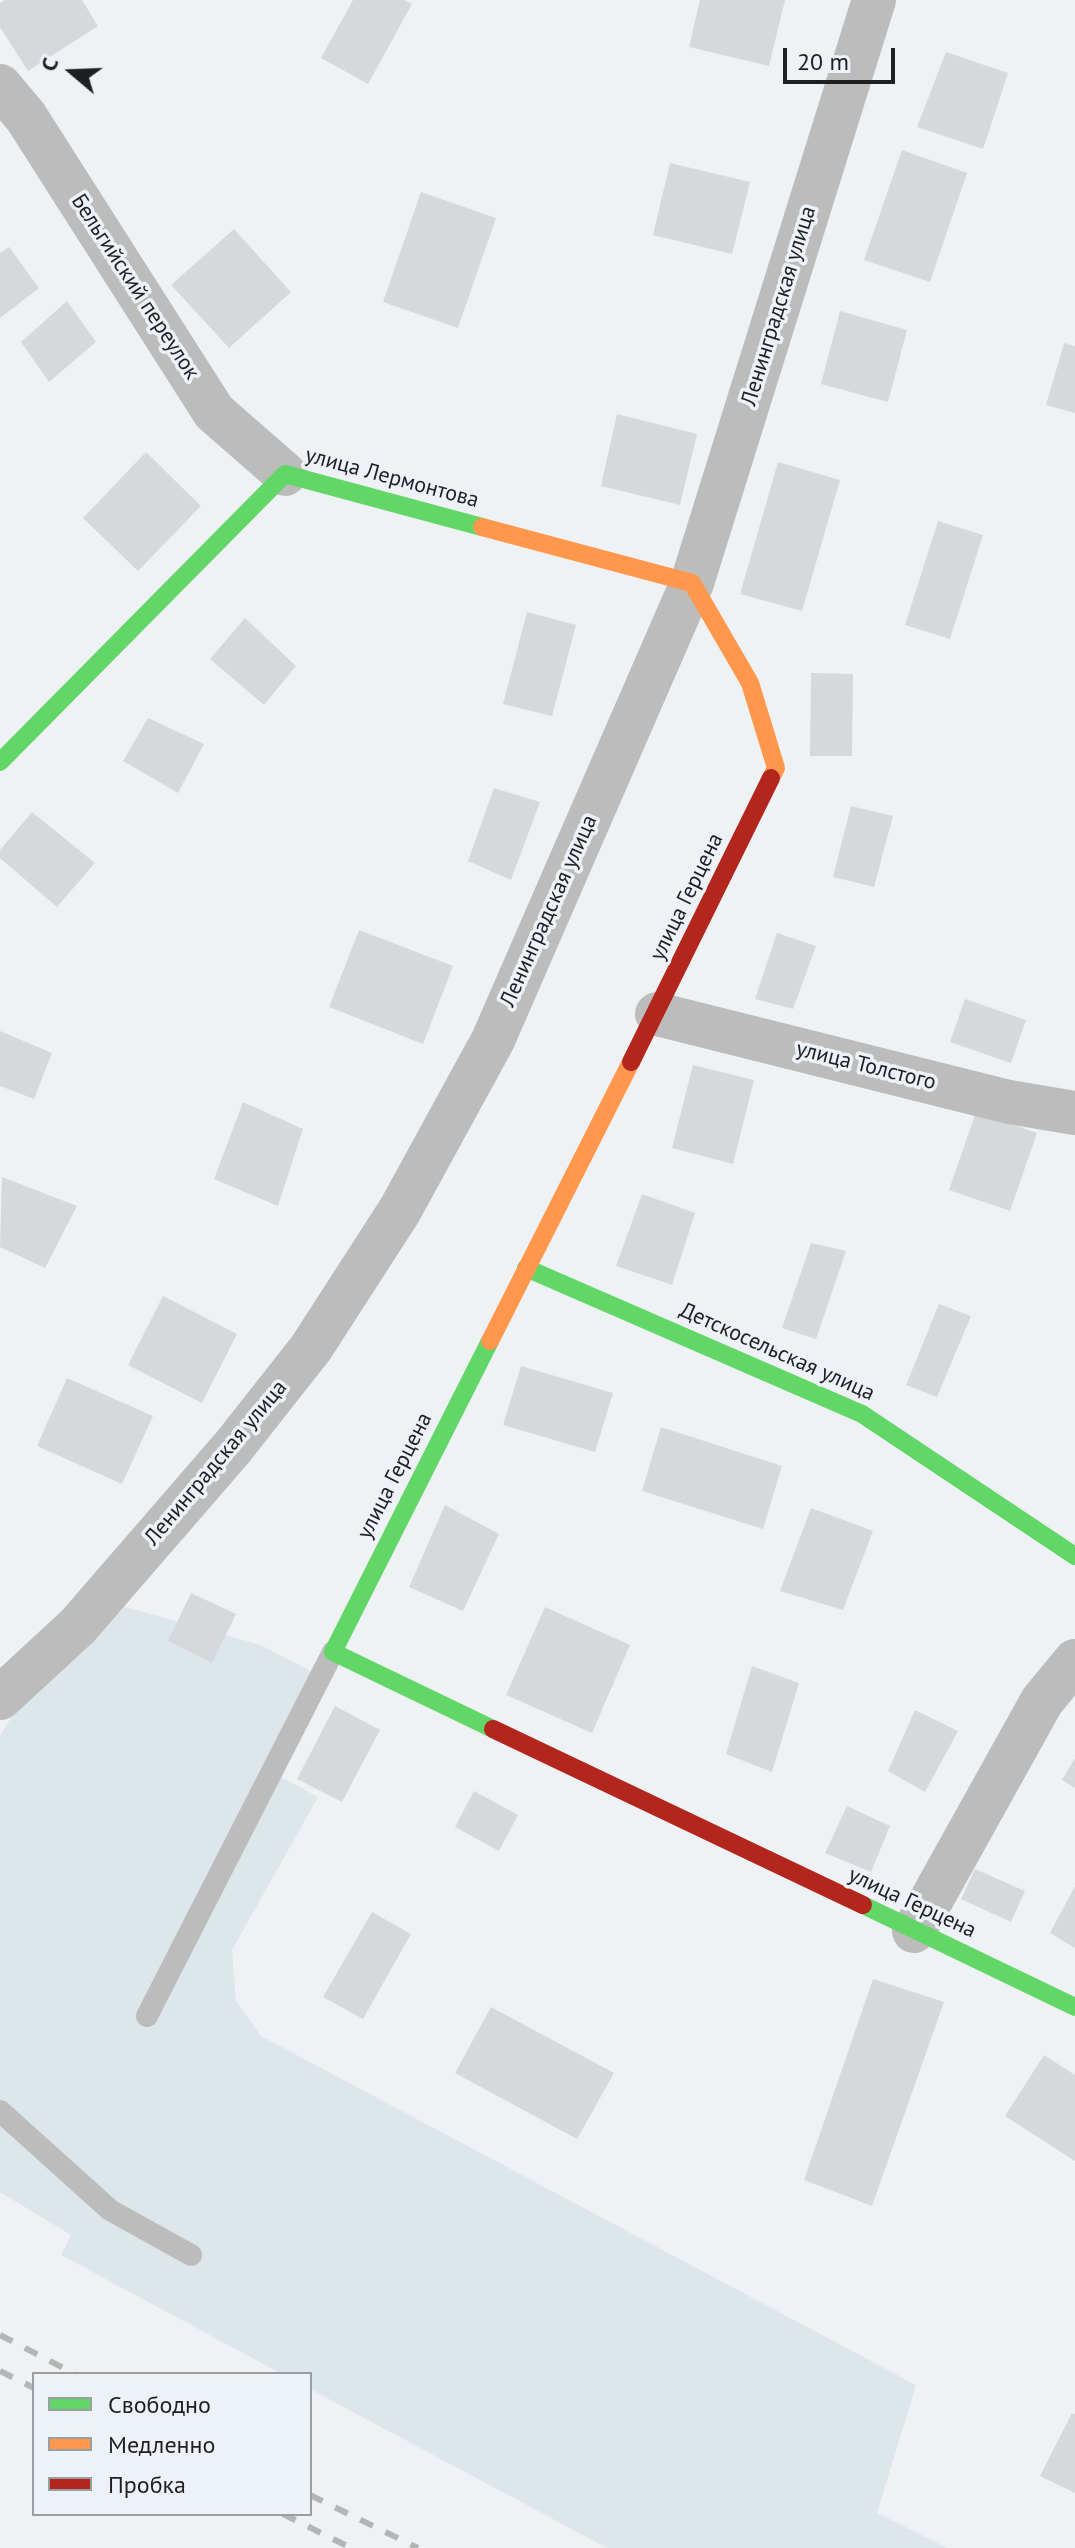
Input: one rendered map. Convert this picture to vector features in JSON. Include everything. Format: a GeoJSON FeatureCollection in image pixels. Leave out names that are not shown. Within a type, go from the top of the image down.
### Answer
{"type":"FeatureCollection","features":[{"type":"Feature","properties":{"kind":"street","name":"Ленинградская улица"},"geometry":{"type":"LineString","coordinates":[[0,1698],[78,1626],[233,1447],[311,1348],[400,1210],[493,1040],[692,583],[874,0]]}},
{"type":"Feature","properties":{"kind":"street","name":"Бельгийский переулок"},"geometry":{"type":"LineString","coordinates":[[0,86],[26,117],[214,412],[285,474]]}},
{"type":"Feature","properties":{"kind":"street","name":"улица Лермонтова"},"geometry":{"type":"LineString","coordinates":[[0,762],[285,474],[692,583]]}},
{"type":"Feature","properties":{"kind":"street","name":"улица Герцена"},"geometry":{"type":"LineString","coordinates":[[692,583],[750,683],[776,768],[657,1014],[333,1652],[1075,2007]]}},
{"type":"Feature","properties":{"kind":"street","name":"улица Толстого"},"geometry":{"type":"LineString","coordinates":[[657,1014],[1009,1102],[1075,1113]]}},
{"type":"Feature","properties":{"kind":"street","name":"Детскосельская улица"},"geometry":{"type":"LineString","coordinates":[[526,1268],[862,1414],[1075,1556]]}},
{"type":"Feature","properties":{"kind":"street"},"geometry":{"type":"LineString","coordinates":[[914,1931],[1042,1701],[1075,1661]]}},
{"type":"Feature","properties":{"kind":"lane"},"geometry":{"type":"LineString","coordinates":[[147,2016],[333,1652]]}},
{"type":"Feature","properties":{"kind":"lane"},"geometry":{"type":"LineString","coordinates":[[0,2111],[110,2210],[191,2255]]}},
{"type":"Feature","properties":{"kind":"shaded area"},"geometry":{"type":"Polygon","coordinates":[[[118,1605],[261,1645],[328,1680],[277,1775],[318,1797],[232,1950],[236,2001],[261,2036],[916,2385],[877,2513],[947,2548],[607,2548],[312,2390],[312,2372],[278,2372],[61,2255],[71,2235],[0,2192],[0,1736],[47,1658],[118,1605]]]}},
{"type":"Feature","properties":{"kind":"building"},"geometry":{"type":"Polygon","coordinates":[[[5,0],[82,0],[98,26],[28,71],[0,27],[0,3],[5,0]]]}},
{"type":"Feature","properties":{"kind":"building"},"geometry":{"type":"Polygon","coordinates":[[[353,0],[404,0],[412,4],[368,84],[321,58],[353,0]]]}},
{"type":"Feature","properties":{"kind":"building"},"geometry":{"type":"Polygon","coordinates":[[[700,0],[785,0],[769,66],[689,47],[700,0]]]}},
{"type":"Feature","properties":{"kind":"building"},"geometry":{"type":"Polygon","coordinates":[[[946,52],[1008,73],[983,149],[917,127],[946,52]]]}},
{"type":"Feature","properties":{"kind":"building"},"geometry":{"type":"Polygon","coordinates":[[[902,150],[967,173],[930,282],[864,260],[902,150]]]}},
{"type":"Feature","properties":{"kind":"building"},"geometry":{"type":"Polygon","coordinates":[[[670,163],[750,182],[732,254],[653,235],[670,163]]]}},
{"type":"Feature","properties":{"kind":"building"},"geometry":{"type":"Polygon","coordinates":[[[421,192],[496,218],[458,328],[383,302],[421,192]]]}},
{"type":"Feature","properties":{"kind":"building"},"geometry":{"type":"Polygon","coordinates":[[[234,229],[291,292],[229,348],[171,285],[234,229]]]}},
{"type":"Feature","properties":{"kind":"building"},"geometry":{"type":"Polygon","coordinates":[[[9,247],[39,288],[0,318],[0,253],[9,247]]]}},
{"type":"Feature","properties":{"kind":"building"},"geometry":{"type":"Polygon","coordinates":[[[67,301],[96,342],[49,382],[21,342],[67,301]]]}},
{"type":"Feature","properties":{"kind":"building"},"geometry":{"type":"Polygon","coordinates":[[[840,311],[907,330],[888,402],[821,384],[840,311]]]}},
{"type":"Feature","properties":{"kind":"building"},"geometry":{"type":"Polygon","coordinates":[[[1064,343],[1075,346],[1075,413],[1046,405],[1064,343]]]}},
{"type":"Feature","properties":{"kind":"building"},"geometry":{"type":"Polygon","coordinates":[[[617,414],[697,434],[680,505],[601,486],[617,414]]]}},
{"type":"Feature","properties":{"kind":"building"},"geometry":{"type":"Polygon","coordinates":[[[146,452],[201,506],[138,571],[83,518],[146,452]]]}},
{"type":"Feature","properties":{"kind":"building"},"geometry":{"type":"Polygon","coordinates":[[[778,462],[840,480],[802,611],[740,594],[778,462]]]}},
{"type":"Feature","properties":{"kind":"building"},"geometry":{"type":"Polygon","coordinates":[[[938,521],[983,535],[950,639],[905,625],[938,521]]]}},
{"type":"Feature","properties":{"kind":"building"},"geometry":{"type":"Polygon","coordinates":[[[527,612],[576,625],[552,716],[503,704],[527,612]]]}},
{"type":"Feature","properties":{"kind":"building"},"geometry":{"type":"Polygon","coordinates":[[[245,618],[296,666],[264,705],[210,659],[245,618]]]}},
{"type":"Feature","properties":{"kind":"building"},"geometry":{"type":"Polygon","coordinates":[[[811,673],[853,674],[852,756],[810,756],[811,673]]]}},
{"type":"Feature","properties":{"kind":"building"},"geometry":{"type":"Polygon","coordinates":[[[148,718],[204,744],[178,793],[123,761],[148,718]]]}},
{"type":"Feature","properties":{"kind":"building"},"geometry":{"type":"Polygon","coordinates":[[[494,788],[540,802],[511,880],[468,861],[494,788]]]}},
{"type":"Feature","properties":{"kind":"building"},"geometry":{"type":"Polygon","coordinates":[[[851,806],[893,816],[874,887],[833,877],[851,806]]]}},
{"type":"Feature","properties":{"kind":"building"},"geometry":{"type":"Polygon","coordinates":[[[32,812],[95,863],[57,907],[0,858],[0,850],[32,812]]]}},
{"type":"Feature","properties":{"kind":"building"},"geometry":{"type":"Polygon","coordinates":[[[359,930],[453,966],[423,1044],[329,1007],[359,930]]]}},
{"type":"Feature","properties":{"kind":"building"},"geometry":{"type":"Polygon","coordinates":[[[777,933],[816,946],[793,1009],[755,999],[777,933]]]}},
{"type":"Feature","properties":{"kind":"building"},"geometry":{"type":"Polygon","coordinates":[[[965,999],[1026,1020],[1011,1063],[950,1042],[965,999]]]}},
{"type":"Feature","properties":{"kind":"building"},"geometry":{"type":"Polygon","coordinates":[[[0,1031],[52,1053],[34,1099],[0,1086],[0,1031]]]}},
{"type":"Feature","properties":{"kind":"building"},"geometry":{"type":"Polygon","coordinates":[[[693,1065],[754,1080],[733,1164],[672,1148],[693,1065]]]}},
{"type":"Feature","properties":{"kind":"building"},"geometry":{"type":"Polygon","coordinates":[[[243,1102],[303,1129],[278,1206],[214,1179],[243,1102]]]}},
{"type":"Feature","properties":{"kind":"building"},"geometry":{"type":"Polygon","coordinates":[[[976,1112],[1037,1133],[1010,1211],[949,1190],[976,1112]]]}},
{"type":"Feature","properties":{"kind":"building"},"geometry":{"type":"Polygon","coordinates":[[[2,1177],[77,1206],[45,1268],[0,1247],[2,1177]]]}},
{"type":"Feature","properties":{"kind":"building"},"geometry":{"type":"Polygon","coordinates":[[[642,1194],[695,1213],[672,1285],[616,1266],[642,1194]]]}},
{"type":"Feature","properties":{"kind":"building"},"geometry":{"type":"Polygon","coordinates":[[[811,1243],[846,1251],[816,1339],[782,1328],[811,1243]]]}},
{"type":"Feature","properties":{"kind":"building"},"geometry":{"type":"Polygon","coordinates":[[[163,1296],[237,1334],[202,1403],[128,1365],[163,1296]]]}},
{"type":"Feature","properties":{"kind":"building"},"geometry":{"type":"Polygon","coordinates":[[[939,1304],[971,1316],[937,1397],[906,1385],[939,1304]]]}},
{"type":"Feature","properties":{"kind":"building"},"geometry":{"type":"Polygon","coordinates":[[[521,1366],[613,1393],[595,1452],[503,1425],[521,1366]]]}},
{"type":"Feature","properties":{"kind":"building"},"geometry":{"type":"Polygon","coordinates":[[[67,1378],[153,1416],[122,1484],[37,1446],[67,1378]]]}},
{"type":"Feature","properties":{"kind":"building"},"geometry":{"type":"Polygon","coordinates":[[[661,1427],[782,1466],[763,1529],[642,1491],[661,1427]]]}},
{"type":"Feature","properties":{"kind":"building"},"geometry":{"type":"Polygon","coordinates":[[[445,1505],[499,1534],[463,1611],[409,1587],[445,1505]]]}},
{"type":"Feature","properties":{"kind":"building"},"geometry":{"type":"Polygon","coordinates":[[[811,1508],[873,1531],[843,1610],[780,1591],[811,1508]]]}},
{"type":"Feature","properties":{"kind":"building"},"geometry":{"type":"Polygon","coordinates":[[[191,1593],[236,1614],[212,1663],[168,1641],[191,1593]]]}},
{"type":"Feature","properties":{"kind":"building"},"geometry":{"type":"Polygon","coordinates":[[[545,1607],[630,1645],[592,1733],[506,1695],[545,1607]]]}},
{"type":"Feature","properties":{"kind":"building"},"geometry":{"type":"Polygon","coordinates":[[[752,1666],[799,1683],[772,1772],[726,1754],[752,1666]]]}},
{"type":"Feature","properties":{"kind":"building"},"geometry":{"type":"Polygon","coordinates":[[[335,1706],[380,1730],[342,1802],[297,1779],[335,1706]]]}},
{"type":"Feature","properties":{"kind":"building"},"geometry":{"type":"Polygon","coordinates":[[[915,1710],[958,1731],[925,1792],[888,1771],[915,1710]]]}},
{"type":"Feature","properties":{"kind":"building"},"geometry":{"type":"Polygon","coordinates":[[[1075,1758],[1075,1788],[1062,1780],[1075,1758]]]}},
{"type":"Feature","properties":{"kind":"building"},"geometry":{"type":"Polygon","coordinates":[[[474,1791],[518,1815],[499,1851],[455,1827],[474,1791]]]}},
{"type":"Feature","properties":{"kind":"building"},"geometry":{"type":"Polygon","coordinates":[[[847,1806],[890,1826],[871,1872],[825,1853],[847,1806]]]}},
{"type":"Feature","properties":{"kind":"building"},"geometry":{"type":"Polygon","coordinates":[[[975,1869],[1025,1891],[1011,1922],[961,1899],[975,1869]]]}},
{"type":"Feature","properties":{"kind":"building"},"geometry":{"type":"Polygon","coordinates":[[[1075,1886],[1075,1948],[1050,1933],[1075,1886]]]}},
{"type":"Feature","properties":{"kind":"building"},"geometry":{"type":"Polygon","coordinates":[[[372,1912],[411,1934],[363,2019],[323,1997],[372,1912]]]}},
{"type":"Feature","properties":{"kind":"building"},"geometry":{"type":"Polygon","coordinates":[[[873,1979],[944,2002],[872,2206],[804,2180],[873,1979]]]}},
{"type":"Feature","properties":{"kind":"building"},"geometry":{"type":"Polygon","coordinates":[[[491,2007],[614,2073],[577,2139],[455,2073],[491,2007]]]}},
{"type":"Feature","properties":{"kind":"building"},"geometry":{"type":"Polygon","coordinates":[[[1044,2055],[1075,2075],[1075,2161],[1005,2116],[1044,2055]]]}},
{"type":"Feature","properties":{"kind":"building"},"geometry":{"type":"Polygon","coordinates":[[[1072,2413],[1075,2414],[1075,2493],[1040,2476],[1072,2413]]]}},
{"type":"Feature","properties":{"kind":"railway"},"geometry":{"type":"LineString","coordinates":[[0,2335],[71,2372]]}},
{"type":"Feature","properties":{"kind":"railway"},"geometry":{"type":"LineString","coordinates":[[0,2371],[32,2387]]}},
{"type":"Feature","properties":{"kind":"railway"},"geometry":{"type":"LineString","coordinates":[[312,2496],[418,2548]]}},
{"type":"Feature","properties":{"kind":"railway"},"geometry":{"type":"LineString","coordinates":[[287,2516],[351,2548]]}},
{"type":"Feature","properties":{"kind":"traffic: fast"},"geometry":{"type":"LineString","coordinates":[[0,762],[285,474],[482,527]]}},
{"type":"Feature","properties":{"kind":"traffic: fast"},"geometry":{"type":"LineString","coordinates":[[526,1268],[862,1414],[1075,1556]]}},
{"type":"Feature","properties":{"kind":"traffic: fast"},"geometry":{"type":"LineString","coordinates":[[490,1341],[333,1652],[493,1729]]}},
{"type":"Feature","properties":{"kind":"traffic: fast"},"geometry":{"type":"LineString","coordinates":[[863,1905],[1075,2007]]}},
{"type":"Feature","properties":{"kind":"traffic: slow"},"geometry":{"type":"LineString","coordinates":[[482,527],[692,583],[750,683],[776,768],[771,778]]}},
{"type":"Feature","properties":{"kind":"traffic: slow"},"geometry":{"type":"LineString","coordinates":[[490,1341],[631,1062]]}},
{"type":"Feature","properties":{"kind":"traffic: jam"},"geometry":{"type":"LineString","coordinates":[[631,1062],[771,778]]}},
{"type":"Feature","properties":{"kind":"traffic: jam"},"geometry":{"type":"LineString","coordinates":[[493,1729],[863,1905]]}}]}
